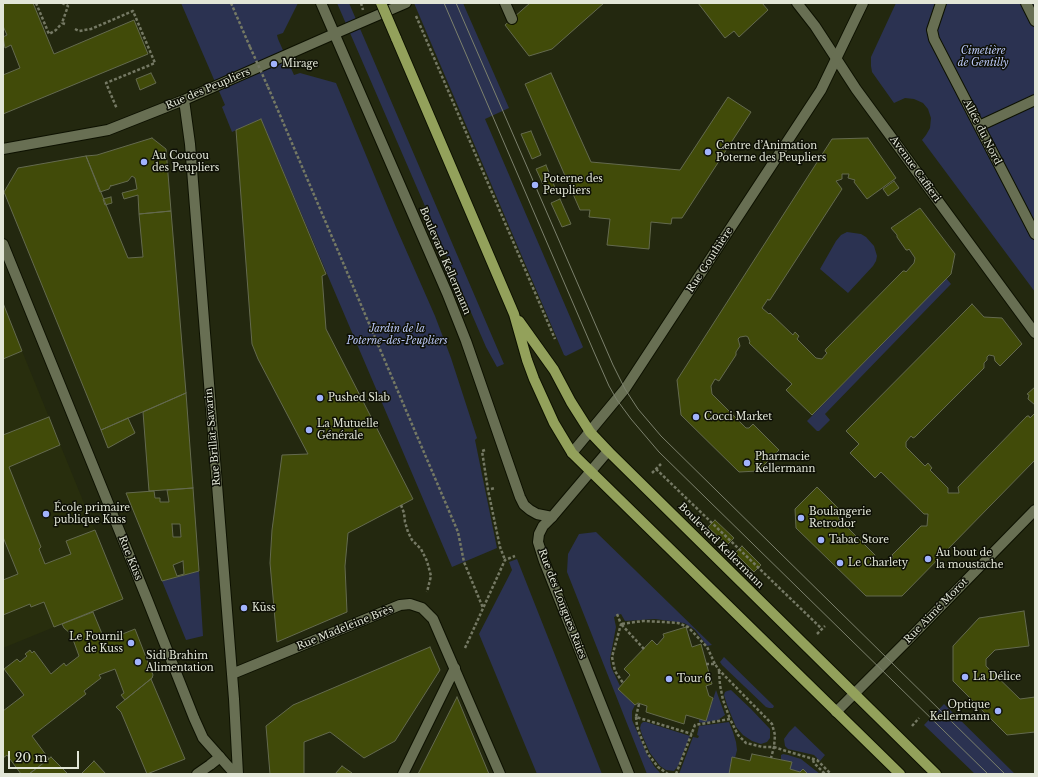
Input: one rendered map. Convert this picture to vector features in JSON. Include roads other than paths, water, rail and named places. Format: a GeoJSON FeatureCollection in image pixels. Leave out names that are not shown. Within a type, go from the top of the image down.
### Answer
{"type":"FeatureCollection","features":[{"type":"Feature","properties":{"kind":"main road","name":"Boulevard Kellermann"},"geometry":{"type":"LineString","coordinates":[[381,3],[514,314],[534,379],[554,423],[572,453],[900,774]]}},
{"type":"Feature","properties":{"kind":"main road","name":"Boulevard Kellermann"},"geometry":{"type":"LineString","coordinates":[[514,314],[554,370],[571,402],[590,432],[936,774]]}},
{"type":"Feature","properties":{"kind":"street","name":"Boulevard Kellermann"},"geometry":{"type":"LineString","coordinates":[[321,3],[466,341],[520,497],[524,505],[530,510],[543,516],[552,517]]}},
{"type":"Feature","properties":{"kind":"street","name":"Rue des Peupliers"},"geometry":{"type":"LineString","coordinates":[[3,149],[108,130],[184,100],[406,3]]}},
{"type":"Feature","properties":{"kind":"street"},"geometry":{"type":"LineString","coordinates":[[505,3],[512,19]]}},
{"type":"Feature","properties":{"kind":"street","name":"Avenue Caffieri"},"geometry":{"type":"LineString","coordinates":[[797,3],[815,26],[856,89],[1035,333]]}},
{"type":"Feature","properties":{"kind":"street","name":"Rue Gouthière"},"geometry":{"type":"LineString","coordinates":[[572,453],[625,389],[641,366],[821,90],[863,3]]}},
{"type":"Feature","properties":{"kind":"street","name":"Allée du Nord"},"geometry":{"type":"LineString","coordinates":[[941,3],[932,30],[934,39],[1035,234]]}},
{"type":"Feature","properties":{"kind":"street"},"geometry":{"type":"LineString","coordinates":[[1026,3],[1035,21]]}},
{"type":"Feature","properties":{"kind":"street","name":"Rue Brillat-Savarin"},"geometry":{"type":"LineString","coordinates":[[184,100],[190,152],[232,674],[238,774]]}},
{"type":"Feature","properties":{"kind":"street"},"geometry":{"type":"LineString","coordinates":[[980,126],[1035,100]]}},
{"type":"Feature","properties":{"kind":"street","name":"Rue Küss"},"geometry":{"type":"LineString","coordinates":[[3,244],[194,718],[203,738],[235,774]]}},
{"type":"Feature","properties":{"kind":"street","name":"Rue des Longues Raies"},"geometry":{"type":"LineString","coordinates":[[608,451],[543,526],[539,534],[538,542],[544,561],[629,774]]}},
{"type":"Feature","properties":{"kind":"street","name":"Rue Aimé Morot"},"geometry":{"type":"LineString","coordinates":[[836,712],[1035,510]]}},
{"type":"Feature","properties":{"kind":"street","name":"Rue Madeleine Brès"},"geometry":{"type":"LineString","coordinates":[[232,674],[400,605],[410,604],[422,608],[433,619],[500,774]]}},
{"type":"Feature","properties":{"kind":"street"},"geometry":{"type":"LineString","coordinates":[[402,774],[455,668]]}},
{"type":"Feature","properties":{"kind":"street"},"geometry":{"type":"LineString","coordinates":[[197,774],[220,757]]}},
{"type":"Feature","properties":{"kind":"tram line"},"geometry":{"type":"LineString","coordinates":[[444,3],[594,352],[617,400],[659,452],[988,774]]}},
{"type":"Feature","properties":{"kind":"tram line"},"geometry":{"type":"LineString","coordinates":[[456,3],[613,365],[625,389],[638,409],[661,436],[1005,774]]}},
{"type":"Feature","properties":{"kind":"place","name":"Mirage"},"geometry":{"type":"Point","coordinates":[274,64]}},
{"type":"Feature","properties":{"kind":"place","name":"Centre d’Animation Poterne des Peupliers"},"geometry":{"type":"Point","coordinates":[708,152]}},
{"type":"Feature","properties":{"kind":"place","name":"Au Coucou des Peupliers"},"geometry":{"type":"Point","coordinates":[144,162]}},
{"type":"Feature","properties":{"kind":"place","name":"Poterne des Peupliers"},"geometry":{"type":"Point","coordinates":[535,185]}},
{"type":"Feature","properties":{"kind":"place","name":"Pushed Slab"},"geometry":{"type":"Point","coordinates":[320,398]}},
{"type":"Feature","properties":{"kind":"place","name":"Cocci Market"},"geometry":{"type":"Point","coordinates":[696,417]}},
{"type":"Feature","properties":{"kind":"place","name":"La Mutuelle Générale"},"geometry":{"type":"Point","coordinates":[309,430]}},
{"type":"Feature","properties":{"kind":"place","name":"Pharmacie Kellermann"},"geometry":{"type":"Point","coordinates":[747,463]}},
{"type":"Feature","properties":{"kind":"place","name":"École primaire publique Kuss"},"geometry":{"type":"Point","coordinates":[46,514]}},
{"type":"Feature","properties":{"kind":"place","name":"Boulangerie Retrodor"},"geometry":{"type":"Point","coordinates":[801,518]}},
{"type":"Feature","properties":{"kind":"place","name":"Tabac Store"},"geometry":{"type":"Point","coordinates":[821,540]}},
{"type":"Feature","properties":{"kind":"place","name":"Au bout de la moustache"},"geometry":{"type":"Point","coordinates":[928,559]}},
{"type":"Feature","properties":{"kind":"place","name":"Le Charlety"},"geometry":{"type":"Point","coordinates":[840,563]}},
{"type":"Feature","properties":{"kind":"place","name":"Küss"},"geometry":{"type":"Point","coordinates":[244,608]}},
{"type":"Feature","properties":{"kind":"place","name":"Le Fournil de Kuss"},"geometry":{"type":"Point","coordinates":[131,643]}},
{"type":"Feature","properties":{"kind":"place","name":"Sidi Brahim Alimentation"},"geometry":{"type":"Point","coordinates":[138,662]}},
{"type":"Feature","properties":{"kind":"place","name":"La Délice"},"geometry":{"type":"Point","coordinates":[965,677]}},
{"type":"Feature","properties":{"kind":"place","name":"Tour 6"},"geometry":{"type":"Point","coordinates":[669,679]}},
{"type":"Feature","properties":{"kind":"place","name":"Optique Kellermann"},"geometry":{"type":"Point","coordinates":[998,711]}},
{"type":"Feature","properties":{"kind":"park label","name":"Cimetière de Gentilly"},"geometry":{"type":"Point","coordinates":[983,56]}},
{"type":"Feature","properties":{"kind":"park label","name":"Jardin de la Poterne-des-Peupliers"},"geometry":{"type":"Point","coordinates":[397,334]}}]}
